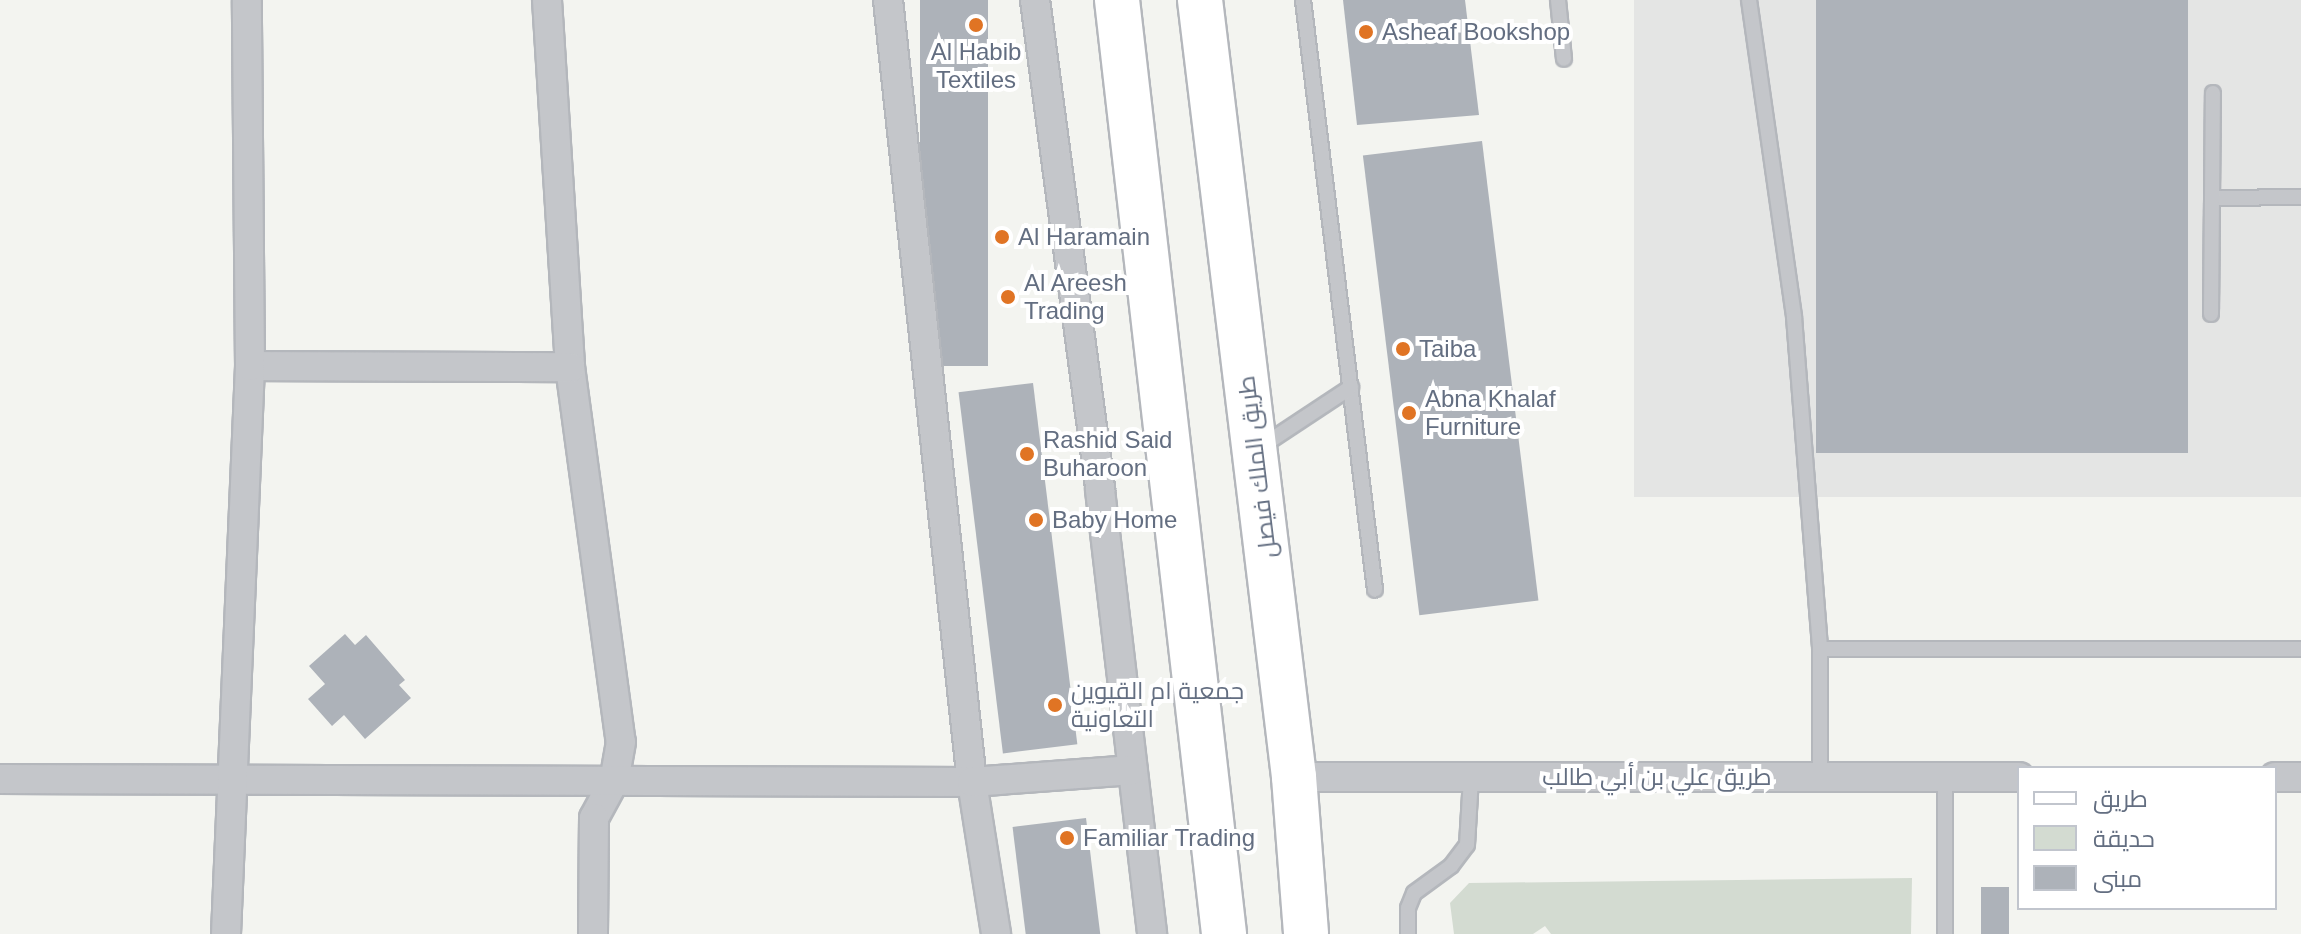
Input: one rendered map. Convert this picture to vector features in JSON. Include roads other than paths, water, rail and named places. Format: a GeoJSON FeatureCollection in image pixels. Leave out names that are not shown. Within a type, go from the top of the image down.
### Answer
{"type":"FeatureCollection","features":[{"type":"Feature","properties":{"kind":"main road"},"geometry":{"type":"LineString","coordinates":[[1117,0],[1224,934]]}},
{"type":"Feature","properties":{"kind":"main road","name":"طريق الملك فيصل"},"geometry":{"type":"LineString","coordinates":[[1200,0],[1294,777],[1306,934]]}},
{"type":"Feature","properties":{"kind":"main road"},"geometry":{"type":"LineString","coordinates":[[1215,861],[1233,934]]}},
{"type":"Feature","properties":{"kind":"street"},"geometry":{"type":"LineString","coordinates":[[226,934],[250,366],[247,0]]}},
{"type":"Feature","properties":{"kind":"street"},"geometry":{"type":"LineString","coordinates":[[547,0],[570,367],[621,742],[614,781],[594,818],[593,934]]}},
{"type":"Feature","properties":{"kind":"street"},"geometry":{"type":"LineString","coordinates":[[888,0],[972,782],[996,934]]}},
{"type":"Feature","properties":{"kind":"street"},"geometry":{"type":"LineString","coordinates":[[1035,0],[1152,934]]}},
{"type":"Feature","properties":{"kind":"street"},"geometry":{"type":"LineString","coordinates":[[250,366],[570,367]]}},
{"type":"Feature","properties":{"kind":"street"},"geometry":{"type":"LineString","coordinates":[[0,779],[232,777],[972,782],[1133,770]]}},
{"type":"Feature","properties":{"kind":"street","name":"طريق علي بن أبي طالب"},"geometry":{"type":"LineString","coordinates":[[1294,777],[2017,777]]}},
{"type":"Feature","properties":{"kind":"street"},"geometry":{"type":"LineString","coordinates":[[2277,777],[2301,777]]}},
{"type":"Feature","properties":{"kind":"lane"},"geometry":{"type":"LineString","coordinates":[[1303,0],[1375,590]]}},
{"type":"Feature","properties":{"kind":"lane"},"geometry":{"type":"LineString","coordinates":[[1558,0],[1564,59]]}},
{"type":"Feature","properties":{"kind":"lane"},"geometry":{"type":"LineString","coordinates":[[1749,0],[1794,317],[1820,649],[1820,777]]}},
{"type":"Feature","properties":{"kind":"lane"},"geometry":{"type":"LineString","coordinates":[[2211,314],[2213,93]]}},
{"type":"Feature","properties":{"kind":"lane"},"geometry":{"type":"LineString","coordinates":[[2212,198],[2301,197]]}},
{"type":"Feature","properties":{"kind":"lane"},"geometry":{"type":"LineString","coordinates":[[1255,451],[1351,387]]}},
{"type":"Feature","properties":{"kind":"lane"},"geometry":{"type":"LineString","coordinates":[[1820,649],[2301,649]]}},
{"type":"Feature","properties":{"kind":"lane"},"geometry":{"type":"LineString","coordinates":[[1408,934],[1408,908],[1414,893],[1451,866],[1467,845],[1471,777]]}},
{"type":"Feature","properties":{"kind":"lane"},"geometry":{"type":"LineString","coordinates":[[1945,777],[1945,934]]}},
{"type":"Feature","properties":{"kind":"place","name":"Al Habib Textiles"},"geometry":{"type":"Point","coordinates":[976,25]}},
{"type":"Feature","properties":{"kind":"place","name":"Asheaf Bookshop"},"geometry":{"type":"Point","coordinates":[1366,32]}},
{"type":"Feature","properties":{"kind":"place","name":"Al Haramain"},"geometry":{"type":"Point","coordinates":[1002,237]}},
{"type":"Feature","properties":{"kind":"place","name":"Al Areesh Trading"},"geometry":{"type":"Point","coordinates":[1008,297]}},
{"type":"Feature","properties":{"kind":"place","name":"Taiba"},"geometry":{"type":"Point","coordinates":[1403,349]}},
{"type":"Feature","properties":{"kind":"place","name":"Abna Khalaf Furniture"},"geometry":{"type":"Point","coordinates":[1409,413]}},
{"type":"Feature","properties":{"kind":"place","name":"Rashid Said Buharoon"},"geometry":{"type":"Point","coordinates":[1027,454]}},
{"type":"Feature","properties":{"kind":"place","name":"Baby Home"},"geometry":{"type":"Point","coordinates":[1036,520]}},
{"type":"Feature","properties":{"kind":"place","name":"جمعية ام القيوين التعاونية"},"geometry":{"type":"Point","coordinates":[1055,705]}},
{"type":"Feature","properties":{"kind":"place","name":"Familiar Trading"},"geometry":{"type":"Point","coordinates":[1067,838]}}]}
